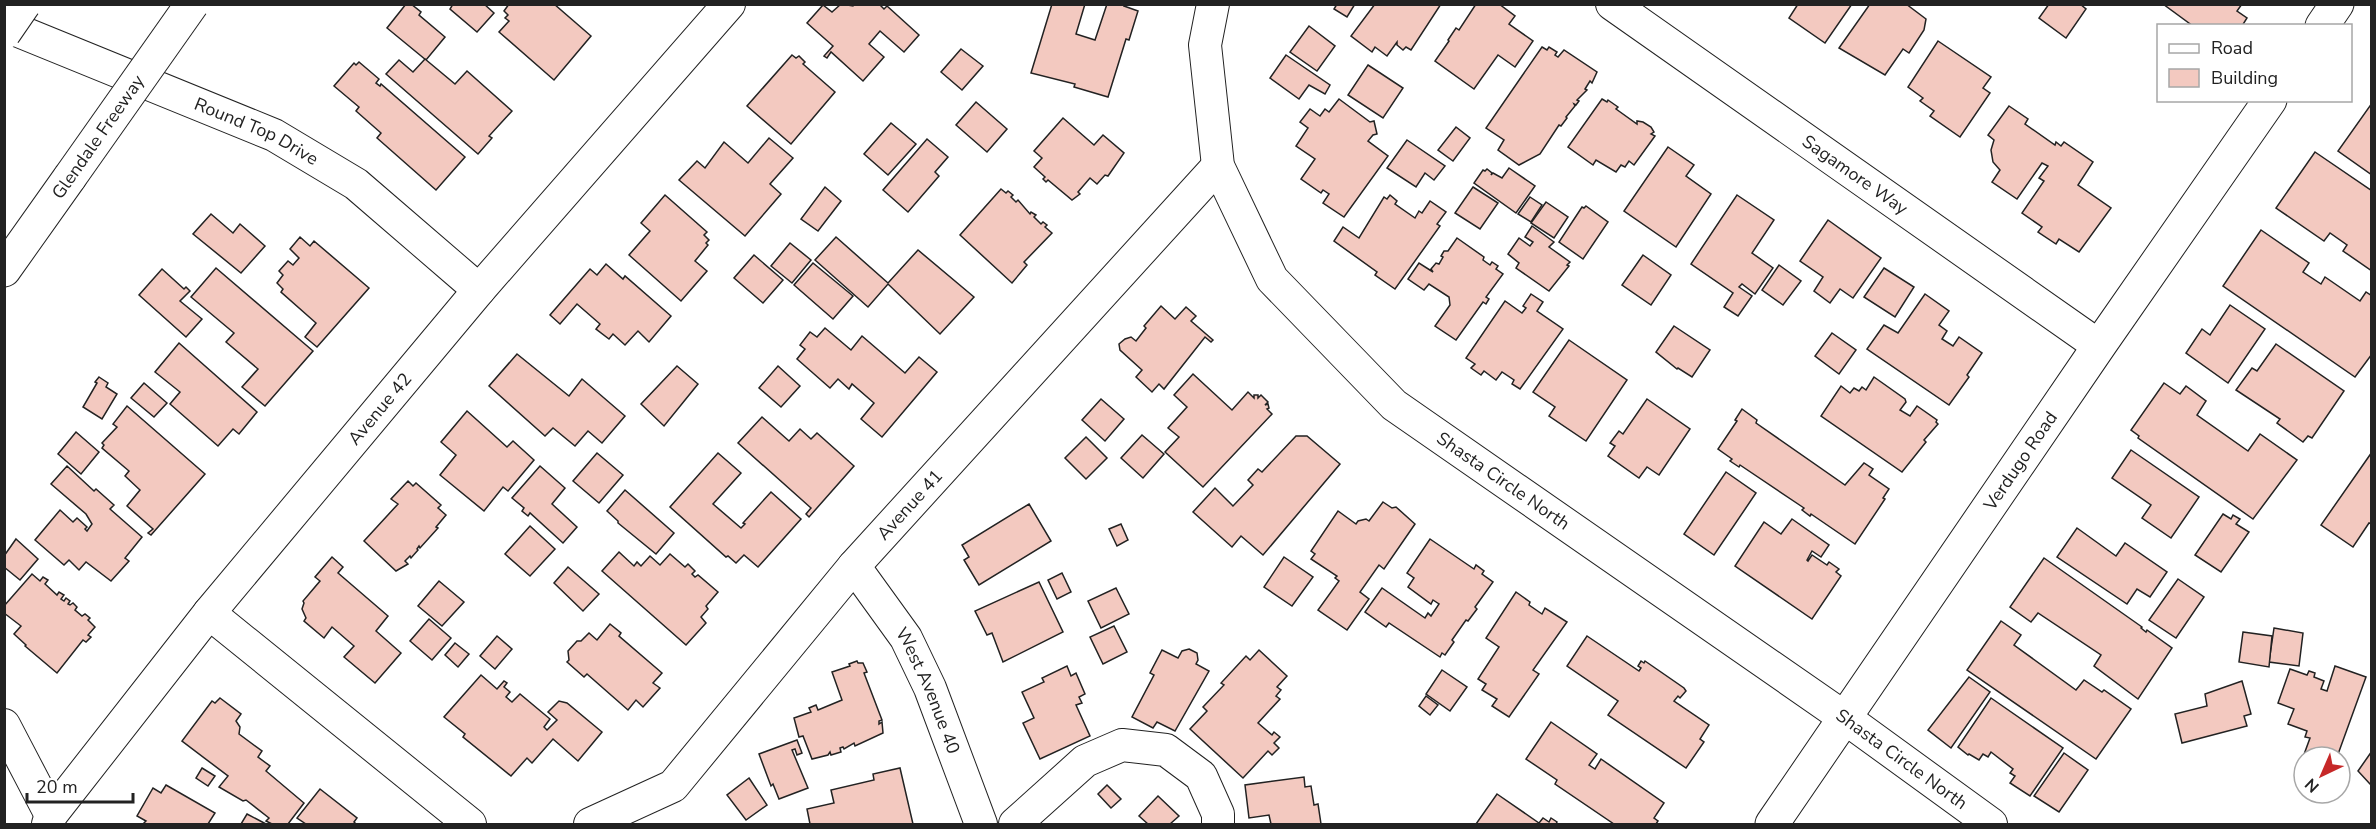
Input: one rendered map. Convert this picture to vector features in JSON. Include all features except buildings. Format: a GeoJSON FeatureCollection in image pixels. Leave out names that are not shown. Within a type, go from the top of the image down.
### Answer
{"type":"FeatureCollection","features":[{"type":"Feature","properties":{"kind":"main road"},"geometry":{"type":"LineString","coordinates":[[4,33],[24,4]]}},
{"type":"Feature","properties":{"kind":"main road","name":"Glendale Freeway"},"geometry":{"type":"LineString","coordinates":[[4,270],[192,4]]}},
{"type":"Feature","properties":{"kind":"main road"},"geometry":{"type":"LineString","coordinates":[[2323,24],[2337,4]]}},
{"type":"Feature","properties":{"kind":"main road","name":"Verdugo Road"},"geometry":{"type":"LineString","coordinates":[[1772,825],[2269,102]]}},
{"type":"Feature","properties":{"kind":"street","name":"Avenue 42"},"geometry":{"type":"LineString","coordinates":[[49,820],[208,613],[479,290],[729,4]]}},
{"type":"Feature","properties":{"kind":"street","name":"Shasta Circle North"},"geometry":{"type":"LineString","coordinates":[[1213,4],[1205,45],[1218,166],[1272,279],[1394,405],[1845,718],[1991,825]]}},
{"type":"Feature","properties":{"kind":"street","name":"Sagamore Way"},"geometry":{"type":"LineString","coordinates":[[1612,4],[2099,346]]}},
{"type":"Feature","properties":{"kind":"street","name":"Round Top Drive"},"geometry":{"type":"LineString","coordinates":[[4,25],[274,135],[356,183],[479,290]]}},
{"type":"Feature","properties":{"kind":"street","name":"Avenue 41"},"geometry":{"type":"LineString","coordinates":[[590,825],[673,786],[854,566],[1218,166]]}},
{"type":"Feature","properties":{"kind":"street","name":"West Avenue 40"},"geometry":{"type":"LineString","coordinates":[[854,566],[906,638],[930,688],[981,825]]}},
{"type":"Feature","properties":{"kind":"street"},"geometry":{"type":"LineString","coordinates":[[208,613],[470,825]]}},
{"type":"Feature","properties":{"kind":"street"},"geometry":{"type":"LineString","coordinates":[[4,725],[49,820]]}},
{"type":"Feature","properties":{"kind":"street"},"geometry":{"type":"LineString","coordinates":[[1015,825],[1084,761],[1122,745],[1166,750],[1201,776],[1218,814],[1218,825]]}}]}
